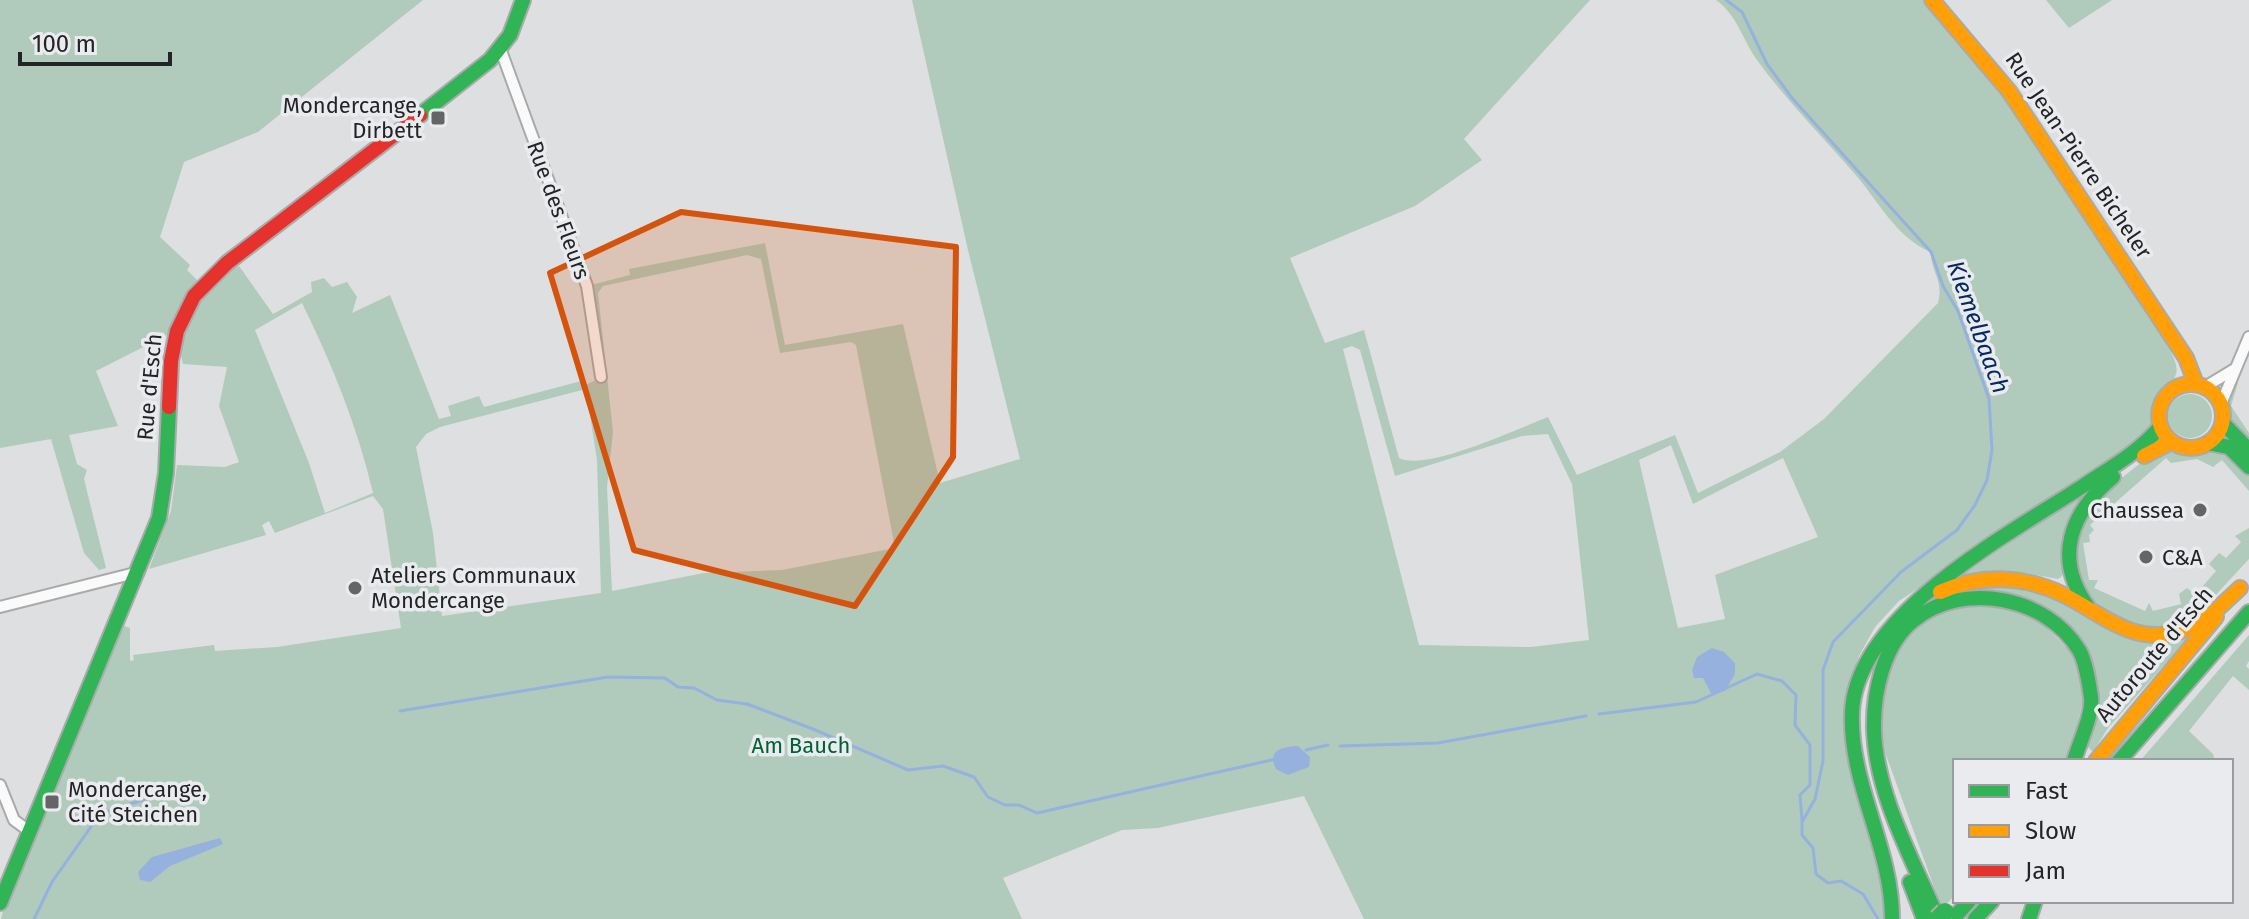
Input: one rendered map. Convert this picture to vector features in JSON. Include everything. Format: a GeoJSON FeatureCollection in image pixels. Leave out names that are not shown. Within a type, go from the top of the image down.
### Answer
{"type":"FeatureCollection","features":[{"type":"Feature","properties":{"kind":"main road","name":"Rue d'Esch"},"geometry":{"type":"LineString","coordinates":[[0,903],[139,572],[164,495],[171,361],[177,331],[194,296],[227,263],[393,139],[479,70],[500,48],[515,25],[523,0]]}},
{"type":"Feature","properties":{"kind":"main road","name":"Rue Jean-Pierre Bicheler"},"geometry":{"type":"LineString","coordinates":[[1932,0],[1972,43],[2009,91],[2177,344],[2200,386]]}},
{"type":"Feature","properties":{"kind":"main road"},"geometry":{"type":"LineString","coordinates":[[2166,434],[2162,401],[2176,387],[2180,365],[2177,344]]}},
{"type":"Feature","properties":{"kind":"main road"},"geometry":{"type":"LineString","coordinates":[[2176,387],[2200,386],[2249,450]]}},
{"type":"Feature","properties":{"kind":"main road"},"geometry":{"type":"LineString","coordinates":[[2208,443],[2222,413]]}},
{"type":"Feature","properties":{"kind":"main road"},"geometry":{"type":"LineString","coordinates":[[2166,434],[2189,448],[2208,443],[2229,447],[2249,467]]}},
{"type":"Feature","properties":{"kind":"main road"},"geometry":{"type":"LineString","coordinates":[[1892,919],[1890,872],[1863,799],[1851,744],[1856,689],[1871,655],[1905,609],[1924,592],[2141,446],[2166,434]]}},
{"type":"Feature","properties":{"kind":"main road"},"geometry":{"type":"LineString","coordinates":[[2101,621],[2084,603],[2069,565],[2069,543],[2075,520],[2089,499],[2166,434]]}},
{"type":"Feature","properties":{"kind":"main road"},"geometry":{"type":"LineString","coordinates":[[1905,609],[1951,586],[2001,579],[2052,590],[2101,621],[2142,636],[2171,634],[2202,621],[2244,583]]}},
{"type":"Feature","properties":{"kind":"main road","name":"Autoroute d'Esch"},"geometry":{"type":"LineString","coordinates":[[2098,759],[2244,583]]}},
{"type":"Feature","properties":{"kind":"main road"},"geometry":{"type":"LineString","coordinates":[[1965,903],[1946,914],[1887,788],[1874,732],[1881,668],[1900,635],[1935,607],[1952,599],[1985,594],[2023,602],[2056,622],[2079,652],[2092,693],[2091,718],[2075,759]]}},
{"type":"Feature","properties":{"kind":"main road","name":"Autoroute d'Esch"},"geometry":{"type":"LineString","coordinates":[[2121,759],[2249,612]]}},
{"type":"Feature","properties":{"kind":"main road"},"geometry":{"type":"LineString","coordinates":[[1871,655],[1863,704],[1867,754],[1876,792],[1921,911]]}},
{"type":"Feature","properties":{"kind":"main road"},"geometry":{"type":"LineString","coordinates":[[1975,919],[1990,903]]}},
{"type":"Feature","properties":{"kind":"street","name":"Rue des Fleurs"},"geometry":{"type":"LineString","coordinates":[[500,48],[587,286],[601,377]]}},
{"type":"Feature","properties":{"kind":"street"},"geometry":{"type":"LineString","coordinates":[[2222,413],[2235,369],[2249,337]]}},
{"type":"Feature","properties":{"kind":"street"},"geometry":{"type":"LineString","coordinates":[[2200,386],[2235,369]]}},
{"type":"Feature","properties":{"kind":"street"},"geometry":{"type":"LineString","coordinates":[[0,607],[139,572]]}},
{"type":"Feature","properties":{"kind":"street"},"geometry":{"type":"LineString","coordinates":[[0,785],[14,820],[29,831]]}},
{"type":"Feature","properties":{"kind":"highlighted area"},"geometry":{"type":"Polygon","coordinates":[[[681,212],[956,247],[953,457],[855,606],[634,550],[550,273],[681,212]]]}},
{"type":"Feature","properties":{"kind":"green space"},"geometry":{"type":"Polygon","coordinates":[[[0,0],[423,0],[258,132],[184,162],[160,237],[190,265],[187,270],[197,280],[174,318],[169,334],[96,371],[118,426],[69,435],[77,464],[87,470],[84,479],[106,568],[99,570],[84,553],[51,439],[0,448],[0,0]]]}},
{"type":"Feature","properties":{"kind":"green space","name":"Am Bauch"},"geometry":{"type":"Polygon","coordinates":[[[912,0],[1590,0],[1464,139],[1482,160],[1415,206],[1290,258],[1325,343],[1364,330],[1399,458],[1412,461],[1450,454],[1548,417],[1577,475],[1675,435],[1698,493],[1780,452],[1824,419],[1938,303],[1939,295],[1931,252],[1908,238],[1888,217],[1854,173],[1768,75],[1735,20],[1716,0],[1924,0],[1983,68],[2036,142],[2168,347],[2176,374],[2157,398],[2150,435],[1899,601],[1875,627],[1859,656],[1849,688],[1883,871],[1886,919],[1364,919],[1304,796],[1158,828],[1122,830],[1003,878],[1022,919],[1,919],[7,896],[124,626],[130,628],[130,661],[134,660],[133,655],[214,645],[215,651],[277,647],[401,628],[383,509],[373,496],[275,533],[269,521],[262,525],[266,535],[149,569],[171,511],[177,465],[225,467],[239,462],[219,406],[227,367],[183,364],[181,355],[177,353],[193,309],[223,273],[239,266],[273,314],[312,292],[311,282],[324,278],[332,287],[347,282],[357,297],[352,313],[390,295],[439,419],[451,416],[448,406],[479,396],[484,407],[585,380],[586,385],[601,377],[587,286],[630,275],[629,269],[765,243],[785,345],[903,324],[940,483],[1020,459],[968,250],[912,0]],[[747,255],[603,286],[598,293],[613,432],[607,487],[612,591],[704,573],[782,570],[895,548],[856,345],[851,342],[780,353],[761,259],[747,255]],[[302,303],[255,330],[309,463],[325,513],[373,493],[343,396],[302,303]],[[1352,346],[1343,349],[1419,645],[1531,647],[1589,640],[1572,484],[1548,434],[1522,436],[1395,476],[1360,350],[1352,346]],[[586,389],[440,427],[426,434],[416,447],[433,533],[442,616],[601,593],[597,460],[586,389]],[[1671,445],[1639,460],[1678,628],[1725,619],[1715,575],[1818,537],[1783,458],[1693,504],[1671,445]]]}},
{"type":"Feature","properties":{"kind":"green space"},"geometry":{"type":"Polygon","coordinates":[[[2046,0],[2112,0],[2069,28],[2046,0]]]}},
{"type":"Feature","properties":{"kind":"green space"},"geometry":{"type":"Polygon","coordinates":[[[2235,381],[2238,383],[2231,406],[2249,433],[2249,491],[2222,460],[2213,467],[2197,459],[2171,463],[2166,458],[2090,525],[2094,530],[2089,535],[2090,542],[2083,543],[2089,580],[2098,580],[2094,588],[2145,611],[2149,603],[2153,611],[2181,604],[2179,594],[2187,588],[2195,595],[2216,571],[2209,564],[2219,553],[2226,558],[2241,542],[2235,536],[2249,528],[2249,559],[2198,614],[2158,630],[2130,626],[2089,600],[2075,563],[2081,523],[2110,487],[2142,462],[2172,448],[2190,454],[2216,449],[2224,432],[2235,381]]]}},
{"type":"Feature","properties":{"kind":"green space"},"geometry":{"type":"Polygon","coordinates":[[[2190,394],[2206,400],[2212,416],[2206,432],[2190,438],[2174,432],[2168,416],[2174,400],[2190,394]]]}},
{"type":"Feature","properties":{"kind":"green space"},"geometry":{"type":"Polygon","coordinates":[[[2080,493],[2084,498],[2062,576],[2058,579],[2026,573],[1960,577],[2080,493]]]}},
{"type":"Feature","properties":{"kind":"green space"},"geometry":{"type":"Polygon","coordinates":[[[1986,584],[2038,590],[2098,624],[2190,636],[2108,728],[2093,752],[2086,745],[2093,675],[2024,599],[1914,611],[1952,590],[1986,584]]]}},
{"type":"Feature","properties":{"kind":"green space"},"geometry":{"type":"Polygon","coordinates":[[[1985,601],[2036,617],[2072,653],[2085,692],[2069,759],[1953,759],[1953,897],[1942,909],[1886,755],[1882,726],[1883,698],[1897,652],[1912,633],[1931,618],[1955,607],[1985,601]]]}},
{"type":"Feature","properties":{"kind":"green space"},"geometry":{"type":"Polygon","coordinates":[[[2249,635],[2249,661],[2246,666],[2249,669],[2249,690],[2233,676],[2189,731],[2214,759],[2142,759],[2249,635]]]}},
{"type":"Feature","properties":{"kind":"water"},"geometry":{"type":"Polygon","coordinates":[[[1712,648],[1724,652],[1735,663],[1735,674],[1725,691],[1711,693],[1703,678],[1694,678],[1692,670],[1697,657],[1712,648]]]}},
{"type":"Feature","properties":{"kind":"water"},"geometry":{"type":"Polygon","coordinates":[[[1298,746],[1310,757],[1309,767],[1288,775],[1276,769],[1273,758],[1277,751],[1298,746]]]}},
{"type":"Feature","properties":{"kind":"water"},"geometry":{"type":"Polygon","coordinates":[[[220,838],[223,844],[170,866],[150,882],[140,880],[138,872],[152,857],[220,838]]]}},
{"type":"Feature","properties":{"kind":"waterway","name":"Kiemelbaach"},"geometry":{"type":"LineString","coordinates":[[1726,0],[1742,12],[1767,64],[1792,98],[1931,252],[1943,286],[1958,311],[1989,399],[1992,450],[1987,480],[1975,505],[1957,530],[1901,572],[1833,642],[1823,670],[1823,761],[1815,799],[1802,822],[1802,835],[1813,848],[1816,874],[1828,883],[1841,881],[1863,894],[1878,919]]}},
{"type":"Feature","properties":{"kind":"waterway"},"geometry":{"type":"LineString","coordinates":[[1599,714],[1696,702],[1757,674],[1782,681],[1796,695],[1795,725],[1810,745],[1810,785],[1800,795],[1802,820]]}},
{"type":"Feature","properties":{"kind":"waterway"},"geometry":{"type":"LineString","coordinates":[[400,711],[608,677],[665,678],[678,687],[694,688],[717,700],[747,704],[908,770],[943,766],[974,777],[988,797],[1037,813],[1276,759]]}},
{"type":"Feature","properties":{"kind":"waterway"},"geometry":{"type":"LineString","coordinates":[[1340,746],[1438,743],[1586,716]]}},
{"type":"Feature","properties":{"kind":"waterway"},"geometry":{"type":"LineString","coordinates":[[1306,750],[1328,745]]}},
{"type":"Feature","properties":{"kind":"waterway"},"geometry":{"type":"LineString","coordinates":[[34,919],[52,882],[100,814],[182,787]]}},
{"type":"Feature","properties":{"kind":"traffic: fast"},"geometry":{"type":"LineString","coordinates":[[420,115],[490,60],[510,35],[523,0]]}},
{"type":"Feature","properties":{"kind":"traffic: fast"},"geometry":{"type":"LineString","coordinates":[[0,903],[159,518],[166,473],[169,407]]}},
{"type":"Feature","properties":{"kind":"traffic: fast"},"geometry":{"type":"LineString","coordinates":[[2223,423],[2249,450]]}},
{"type":"Feature","properties":{"kind":"traffic: fast"},"geometry":{"type":"LineString","coordinates":[[1892,919],[1885,866],[1863,790],[1853,739],[1852,712],[1860,676],[1879,643],[1907,611],[1941,581],[1978,553],[2124,459],[2160,427]]}},
{"type":"Feature","properties":{"kind":"traffic: fast"},"geometry":{"type":"LineString","coordinates":[[2208,443],[2229,447],[2249,467]]}},
{"type":"Feature","properties":{"kind":"traffic: fast"},"geometry":{"type":"LineString","coordinates":[[2088,607],[2071,571],[2071,537],[2086,506],[2113,477]]}},
{"type":"Feature","properties":{"kind":"traffic: fast"},"geometry":{"type":"LineString","coordinates":[[1938,919],[1897,827],[1876,754],[1874,716],[1878,686],[1887,656],[1903,630],[1934,608],[1956,600],[2003,600],[2047,617],[2065,632],[2079,650],[2088,679],[2090,712],[2075,759]]}},
{"type":"Feature","properties":{"kind":"traffic: fast"},"geometry":{"type":"LineString","coordinates":[[2121,759],[2249,612]]}},
{"type":"Feature","properties":{"kind":"traffic: fast"},"geometry":{"type":"LineString","coordinates":[[1910,882],[1924,919]]}},
{"type":"Feature","properties":{"kind":"traffic: fast"},"geometry":{"type":"LineString","coordinates":[[1953,919],[1967,903]]}},
{"type":"Feature","properties":{"kind":"traffic: fast"},"geometry":{"type":"LineString","coordinates":[[1975,919],[1990,903]]}},
{"type":"Feature","properties":{"kind":"traffic: fast"},"geometry":{"type":"LineString","coordinates":[[2029,919],[2034,903]]}},
{"type":"Feature","properties":{"kind":"traffic: fast"},"geometry":{"type":"LineString","coordinates":[[1938,919],[1945,912]]}},
{"type":"Feature","properties":{"kind":"traffic: slow"},"geometry":{"type":"LineString","coordinates":[[1932,0],[2009,91],[2186,358],[2196,384]]}},
{"type":"Feature","properties":{"kind":"traffic: slow"},"geometry":{"type":"LineString","coordinates":[[2185,384],[2197,384],[2214,393],[2221,404],[2223,416],[2221,428],[2214,439],[2197,448],[2185,448],[2173,443],[2164,434],[2159,422],[2159,410],[2164,398],[2173,389],[2185,384]]}},
{"type":"Feature","properties":{"kind":"traffic: slow"},"geometry":{"type":"LineString","coordinates":[[2144,456],[2171,442]]}},
{"type":"Feature","properties":{"kind":"traffic: slow"},"geometry":{"type":"LineString","coordinates":[[1940,592],[1986,580],[2033,584],[2064,595],[2122,627],[2153,635],[2169,634],[2194,626],[2240,588]]}},
{"type":"Feature","properties":{"kind":"traffic: slow"},"geometry":{"type":"LineString","coordinates":[[2098,759],[2216,617]]}},
{"type":"Feature","properties":{"kind":"traffic: jam"},"geometry":{"type":"LineString","coordinates":[[169,407],[171,361],[177,331],[194,296],[227,263],[420,115]]}},
{"type":"Feature","properties":{"kind":"place","name":"Mondercange, Dirbett"},"geometry":{"type":"Point","coordinates":[438,118]}},
{"type":"Feature","properties":{"kind":"place","name":"Chaussea"},"geometry":{"type":"Point","coordinates":[2200,510]}},
{"type":"Feature","properties":{"kind":"place","name":"C&A"},"geometry":{"type":"Point","coordinates":[2146,557]}},
{"type":"Feature","properties":{"kind":"place","name":"Ateliers Communaux Mondercange"},"geometry":{"type":"Point","coordinates":[355,588]}},
{"type":"Feature","properties":{"kind":"place","name":"Mondercange, Cité Steichen"},"geometry":{"type":"Point","coordinates":[52,802]}}]}
